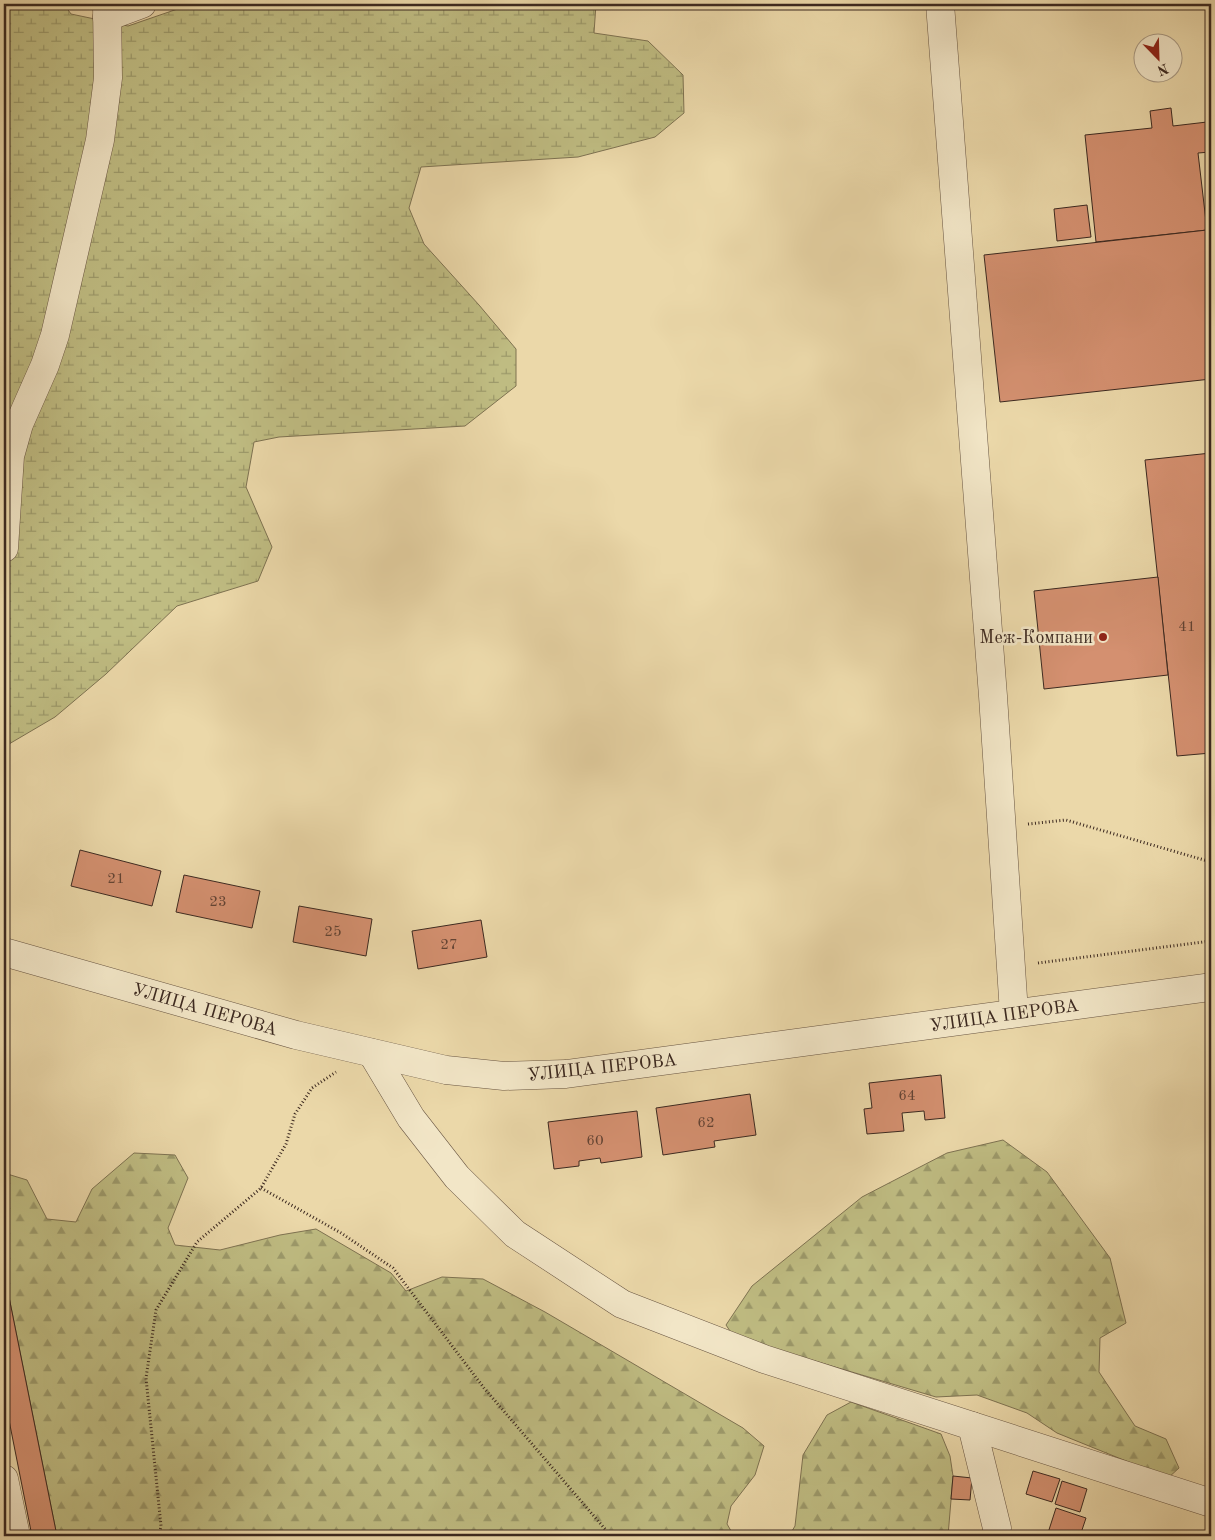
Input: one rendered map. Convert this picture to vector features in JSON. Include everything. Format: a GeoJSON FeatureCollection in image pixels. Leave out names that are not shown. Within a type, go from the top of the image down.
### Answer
{"type":"FeatureCollection","features":[{"type":"Feature","properties":{"kind":"street"},"geometry":{"type":"LineString","coordinates":[[4,548],[10,456],[19,424],[45,365],[55,335],[100,140],[108,78],[107,10],[142,4]]}},
{"type":"Feature","properties":{"kind":"street"},"geometry":{"type":"LineString","coordinates":[[940,4],[993,696],[1014,1013]]}},
{"type":"Feature","properties":{"kind":"street","name":"УЛИЦА ПЕРОВА"},"geometry":{"type":"LineString","coordinates":[[4,952],[296,1035],[446,1070],[504,1076],[566,1074],[1211,987]]}},
{"type":"Feature","properties":{"kind":"street"},"geometry":{"type":"LineString","coordinates":[[372,1053],[410,1118],[457,1177],[515,1234],[622,1304],[764,1359],[1211,1503]]}},
{"type":"Feature","properties":{"kind":"street"},"geometry":{"type":"LineString","coordinates":[[972,1426],[997,1528]]}},
{"type":"Feature","properties":{"kind":"street"},"geometry":{"type":"LineString","coordinates":[[4,1479],[16,1536]]}},
{"type":"Feature","properties":{"kind":"path"},"geometry":{"type":"LineString","coordinates":[[1002,827],[1066,820],[1211,862]]}},
{"type":"Feature","properties":{"kind":"path"},"geometry":{"type":"LineString","coordinates":[[1011,967],[1211,941]]}},
{"type":"Feature","properties":{"kind":"path"},"geometry":{"type":"LineString","coordinates":[[159,1536],[161,1526],[146,1378],[156,1310],[197,1242],[261,1188],[286,1144],[296,1114],[312,1088],[347,1065],[372,1053]]}},
{"type":"Feature","properties":{"kind":"path"},"geometry":{"type":"LineString","coordinates":[[261,1188],[341,1233],[393,1268],[484,1388],[611,1536]]}},
{"type":"Feature","properties":{"kind":"green space"},"geometry":{"type":"Polygon","coordinates":[[[4,4],[64,4],[71,14],[128,26],[192,4],[596,4],[594,33],[648,41],[683,75],[684,113],[655,137],[578,157],[421,167],[409,208],[424,244],[516,349],[516,386],[465,426],[279,437],[254,442],[246,487],[272,547],[258,581],[177,606],[106,674],[55,717],[9,744],[4,745],[4,4]]]}},
{"type":"Feature","properties":{"kind":"green space"},"geometry":{"type":"Polygon","coordinates":[[[1003,1140],[1047,1172],[1110,1258],[1126,1323],[1100,1338],[1099,1372],[1135,1426],[1166,1439],[1179,1468],[1168,1478],[1057,1433],[1027,1413],[977,1395],[936,1397],[734,1337],[726,1325],[752,1286],[862,1197],[947,1153],[1003,1140]]]}},
{"type":"Feature","properties":{"kind":"green space"},"geometry":{"type":"Polygon","coordinates":[[[134,1153],[175,1155],[188,1178],[168,1228],[175,1245],[220,1250],[280,1235],[316,1229],[391,1273],[406,1291],[442,1277],[483,1279],[545,1312],[743,1428],[764,1446],[755,1475],[731,1506],[727,1524],[734,1536],[57,1536],[4,1272],[4,1173],[27,1180],[47,1219],[76,1222],[92,1189],[134,1153]]]}},
{"type":"Feature","properties":{"kind":"green space"},"geometry":{"type":"Polygon","coordinates":[[[851,1402],[941,1434],[950,1456],[953,1476],[948,1536],[789,1536],[795,1526],[803,1455],[827,1415],[851,1402]]]}},
{"type":"Feature","properties":{"kind":"building"},"geometry":{"type":"Polygon","coordinates":[[[1171,108],[1173,126],[1207,122],[1211,152],[1198,153],[1207,230],[1096,242],[1085,135],[1152,128],[1150,111],[1171,108]]]}},
{"type":"Feature","properties":{"kind":"building"},"geometry":{"type":"Polygon","coordinates":[[[1087,205],[1091,237],[1057,241],[1054,209],[1087,205]]]}},
{"type":"Feature","properties":{"kind":"building"},"geometry":{"type":"Polygon","coordinates":[[[1211,230],[1211,379],[1000,402],[984,255],[1211,230]]]}},
{"type":"Feature","properties":{"kind":"building"},"geometry":{"type":"Polygon","coordinates":[[[1211,453],[1211,753],[1177,756],[1145,460],[1211,453]]]}},
{"type":"Feature","properties":{"kind":"building"},"geometry":{"type":"Polygon","coordinates":[[[1158,577],[1168,675],[1044,689],[1034,591],[1158,577]]]}},
{"type":"Feature","properties":{"kind":"building"},"geometry":{"type":"Polygon","coordinates":[[[80,850],[161,871],[152,906],[71,886],[80,850]]]}},
{"type":"Feature","properties":{"kind":"building"},"geometry":{"type":"Polygon","coordinates":[[[184,875],[260,891],[252,928],[176,912],[184,875]]]}},
{"type":"Feature","properties":{"kind":"building"},"geometry":{"type":"Polygon","coordinates":[[[299,906],[372,919],[366,956],[293,942],[299,906]]]}},
{"type":"Feature","properties":{"kind":"building"},"geometry":{"type":"Polygon","coordinates":[[[481,920],[487,957],[418,969],[412,931],[481,920]]]}},
{"type":"Feature","properties":{"kind":"building"},"geometry":{"type":"Polygon","coordinates":[[[941,1075],[945,1118],[925,1120],[924,1111],[902,1113],[904,1131],[867,1134],[864,1109],[872,1108],[869,1083],[941,1075]]]}},
{"type":"Feature","properties":{"kind":"building"},"geometry":{"type":"Polygon","coordinates":[[[750,1094],[756,1135],[714,1141],[715,1147],[663,1155],[656,1108],[750,1094]]]}},
{"type":"Feature","properties":{"kind":"building"},"geometry":{"type":"Polygon","coordinates":[[[637,1111],[642,1157],[601,1163],[600,1158],[579,1161],[579,1166],[554,1169],[548,1122],[637,1111]]]}},
{"type":"Feature","properties":{"kind":"building"},"geometry":{"type":"Polygon","coordinates":[[[4,1272],[57,1536],[32,1536],[4,1395],[4,1272]]]}},
{"type":"Feature","properties":{"kind":"building"},"geometry":{"type":"Polygon","coordinates":[[[1033,1471],[1060,1479],[1052,1502],[1026,1494],[1033,1471]]]}},
{"type":"Feature","properties":{"kind":"building"},"geometry":{"type":"Polygon","coordinates":[[[953,1476],[972,1478],[970,1500],[951,1499],[953,1476]]]}},
{"type":"Feature","properties":{"kind":"building"},"geometry":{"type":"Polygon","coordinates":[[[1062,1481],[1087,1489],[1080,1512],[1055,1504],[1062,1481]]]}},
{"type":"Feature","properties":{"kind":"building"},"geometry":{"type":"Polygon","coordinates":[[[1056,1508],[1086,1518],[1080,1536],[1047,1536],[1056,1508]]]}},
{"type":"Feature","properties":{"kind":"place","name":"Меж-Компани"},"geometry":{"type":"Point","coordinates":[1103,637]}}]}
